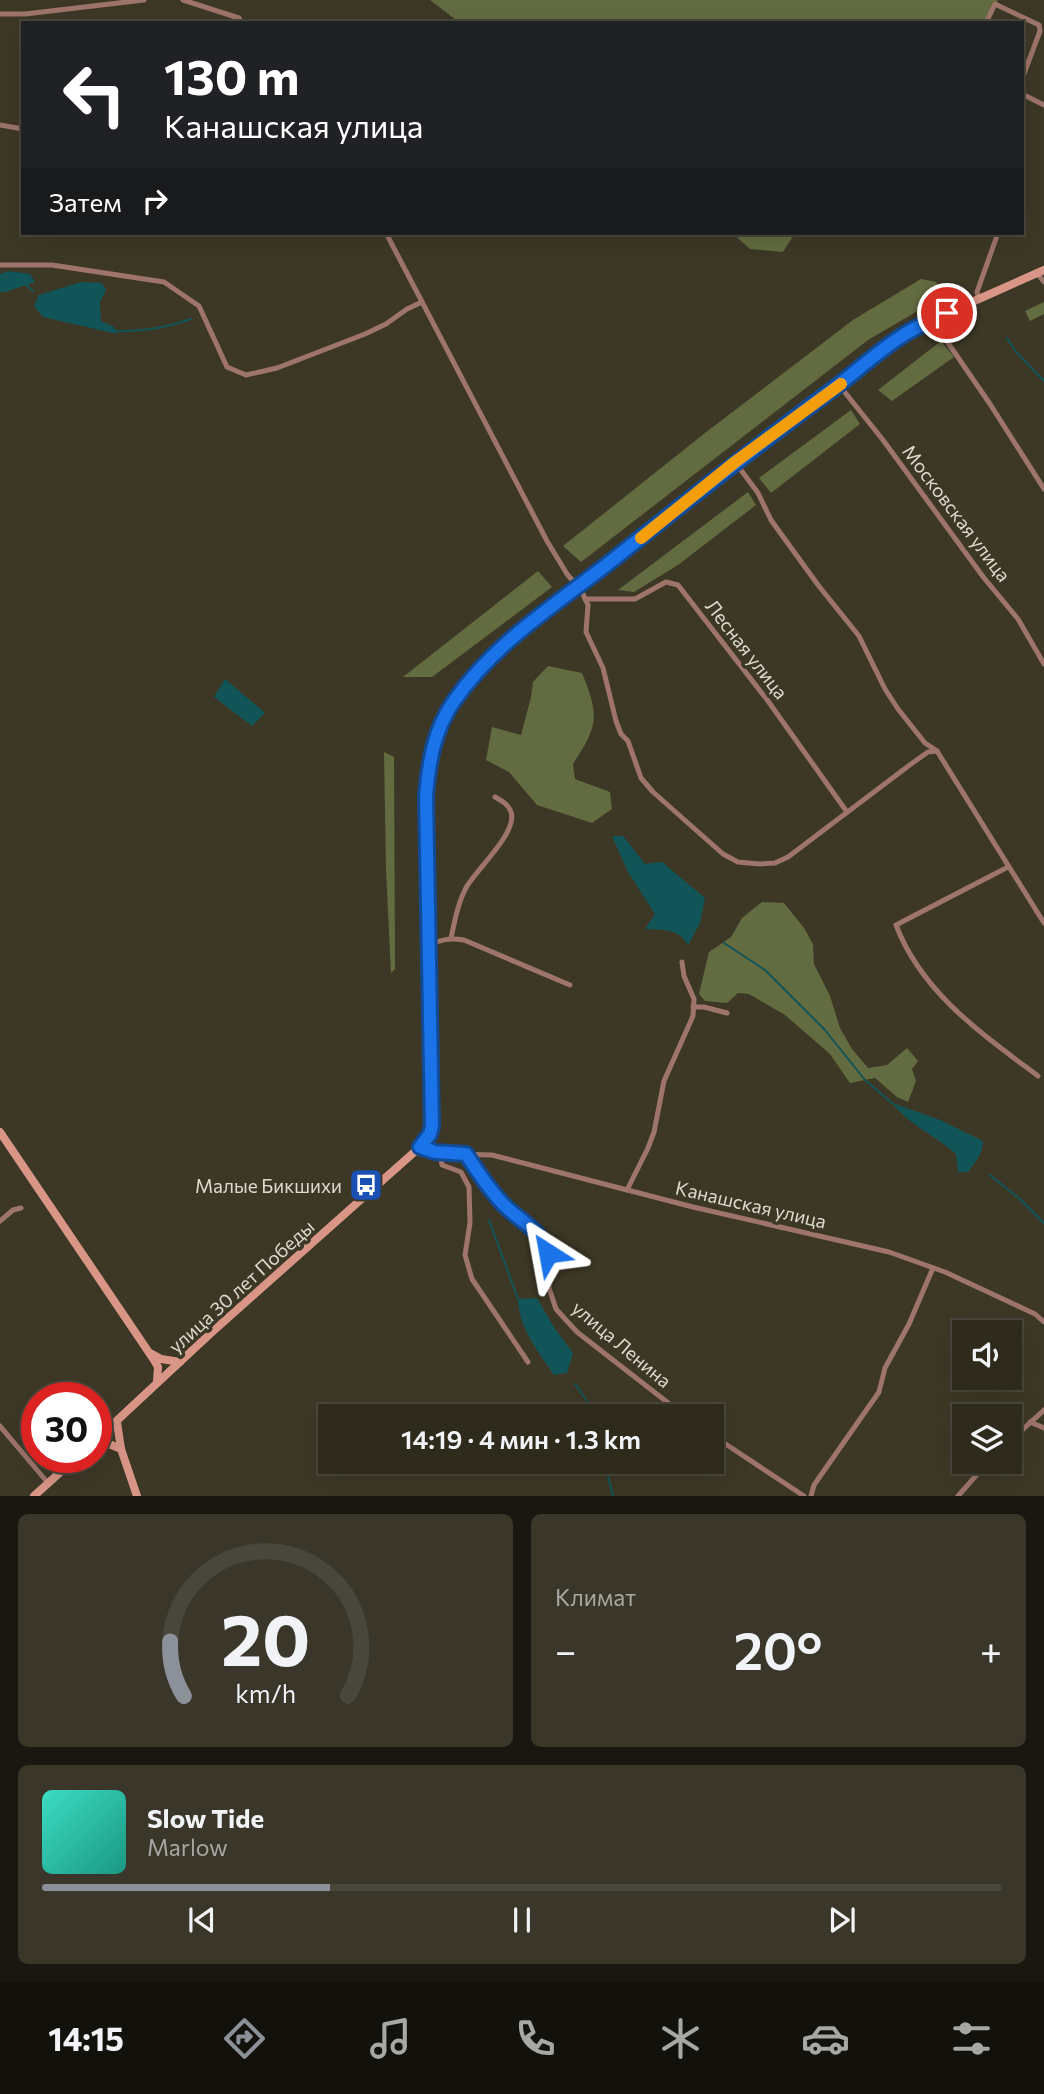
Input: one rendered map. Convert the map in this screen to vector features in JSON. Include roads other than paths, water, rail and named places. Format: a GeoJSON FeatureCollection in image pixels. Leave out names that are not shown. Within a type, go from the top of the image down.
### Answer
{"type":"FeatureCollection","features":[{"type":"Feature","properties":{"kind":"street"},"geometry":{"type":"LineString","coordinates":[[0,14],[25,14],[144,0]]}},
{"type":"Feature","properties":{"kind":"street"},"geometry":{"type":"LineString","coordinates":[[183,0],[239,18],[241,21]]}},
{"type":"Feature","properties":{"kind":"street"},"geometry":{"type":"LineString","coordinates":[[987,21],[995,5],[1039,25],[1040,32],[1024,74]]}},
{"type":"Feature","properties":{"kind":"street"},"geometry":{"type":"LineString","coordinates":[[1024,95],[1044,105]]}},
{"type":"Feature","properties":{"kind":"street"},"geometry":{"type":"LineString","coordinates":[[0,125],[21,129]]}},
{"type":"Feature","properties":{"kind":"street"},"geometry":{"type":"LineString","coordinates":[[387,235],[547,541],[588,605],[586,632],[603,668],[616,721],[621,734],[628,741],[641,778],[653,792],[723,854],[738,862],[775,863],[788,857],[919,758],[928,752],[937,751]]}},
{"type":"Feature","properties":{"kind":"street"},"geometry":{"type":"LineString","coordinates":[[979,299],[977,292],[997,235]]}},
{"type":"Feature","properties":{"kind":"street"},"geometry":{"type":"LineString","coordinates":[[0,265],[52,265],[164,282],[199,306],[227,367],[246,375],[277,368],[365,334],[422,302]]}},
{"type":"Feature","properties":{"kind":"street"},"geometry":{"type":"LineString","coordinates":[[420,1147],[430,1134],[432,1126],[426,796],[430,759],[437,730],[453,702],[474,674],[506,642],[735,462],[906,334],[1041,272],[1044,282]]}},
{"type":"Feature","properties":{"kind":"street"},"geometry":{"type":"LineString","coordinates":[[933,320],[1044,489]]}},
{"type":"Feature","properties":{"kind":"street","name":"Московская улица"},"geometry":{"type":"LineString","coordinates":[[839,385],[1017,620],[1044,664]]}},
{"type":"Feature","properties":{"kind":"street"},"geometry":{"type":"LineString","coordinates":[[735,462],[758,493],[771,520],[859,636],[898,709],[925,743],[937,751],[1044,923]]}},
{"type":"Feature","properties":{"kind":"street","name":"Лесная улица"},"geometry":{"type":"LineString","coordinates":[[585,599],[635,598],[666,582],[678,585],[768,701],[847,812]]}},
{"type":"Feature","properties":{"kind":"street"},"geometry":{"type":"LineString","coordinates":[[451,938],[465,890],[502,840],[512,821],[512,814],[506,804],[495,797]]}},
{"type":"Feature","properties":{"kind":"street"},"geometry":{"type":"LineString","coordinates":[[1008,867],[896,925],[903,943],[928,982],[970,1026],[1038,1076]]}},
{"type":"Feature","properties":{"kind":"street"},"geometry":{"type":"LineString","coordinates":[[429,946],[438,940],[464,940],[570,985]]}},
{"type":"Feature","properties":{"kind":"street"},"geometry":{"type":"LineString","coordinates":[[627,1190],[654,1132],[664,1082],[693,1016],[694,999],[684,976],[682,962]]}},
{"type":"Feature","properties":{"kind":"street"},"geometry":{"type":"LineString","coordinates":[[693,1007],[727,1013]]}},
{"type":"Feature","properties":{"kind":"street"},"geometry":{"type":"LineString","coordinates":[[0,1132],[149,1352],[158,1367],[155,1384]]}},
{"type":"Feature","properties":{"kind":"street","name":"Канашская улица"},"geometry":{"type":"LineString","coordinates":[[420,1147],[440,1152],[492,1155],[692,1207],[889,1252],[945,1272],[1035,1314],[1044,1322]]}},
{"type":"Feature","properties":{"kind":"street","name":"улица 30 лет Победы"},"geometry":{"type":"LineString","coordinates":[[112,1427],[155,1384],[420,1147]]}},
{"type":"Feature","properties":{"kind":"street"},"geometry":{"type":"LineString","coordinates":[[440,1152],[442,1165],[461,1172],[469,1187],[470,1223],[465,1255],[472,1279],[528,1362]]}},
{"type":"Feature","properties":{"kind":"street","name":"улица Ленина"},"geometry":{"type":"LineString","coordinates":[[466,1154],[482,1180],[505,1206],[536,1230],[545,1244],[548,1253],[548,1288],[556,1309],[577,1332],[670,1404]]}},
{"type":"Feature","properties":{"kind":"street"},"geometry":{"type":"LineString","coordinates":[[0,1221],[13,1210],[21,1208]]}},
{"type":"Feature","properties":{"kind":"street"},"geometry":{"type":"LineString","coordinates":[[811,1496],[814,1485],[879,1392],[886,1368],[933,1268]]}},
{"type":"Feature","properties":{"kind":"street"},"geometry":{"type":"LineString","coordinates":[[149,1352],[161,1360],[180,1362]]}},
{"type":"Feature","properties":{"kind":"street"},"geometry":{"type":"LineString","coordinates":[[1022,1430],[1044,1409]]}},
{"type":"Feature","properties":{"kind":"street"},"geometry":{"type":"LineString","coordinates":[[117,1422],[121,1449],[137,1496]]}},
{"type":"Feature","properties":{"kind":"street"},"geometry":{"type":"LineString","coordinates":[[1030,1422],[1044,1428]]}},
{"type":"Feature","properties":{"kind":"street"},"geometry":{"type":"LineString","coordinates":[[0,1426],[48,1483]]}},
{"type":"Feature","properties":{"kind":"street"},"geometry":{"type":"LineString","coordinates":[[724,1443],[804,1496]]}},
{"type":"Feature","properties":{"kind":"street"},"geometry":{"type":"LineString","coordinates":[[112,1445],[121,1449]]}},
{"type":"Feature","properties":{"kind":"street"},"geometry":{"type":"LineString","coordinates":[[34,1496],[59,1473]]}},
{"type":"Feature","properties":{"kind":"street"},"geometry":{"type":"LineString","coordinates":[[958,1496],[977,1474]]}},
{"type":"Feature","properties":{"kind":"water"},"geometry":{"type":"Polygon","coordinates":[[[9,271],[30,274],[35,282],[0,292],[0,274],[9,271]]]}},
{"type":"Feature","properties":{"kind":"water"},"geometry":{"type":"Polygon","coordinates":[[[81,282],[102,283],[106,290],[100,302],[101,321],[114,327],[117,334],[43,317],[34,306],[39,295],[81,282]]]}},
{"type":"Feature","properties":{"kind":"water"},"geometry":{"type":"Polygon","coordinates":[[[225,679],[265,713],[252,726],[214,697],[225,679]]]}},
{"type":"Feature","properties":{"kind":"water"},"geometry":{"type":"Polygon","coordinates":[[[612,836],[623,836],[645,864],[662,862],[705,898],[700,923],[688,945],[675,933],[645,929],[655,914],[628,872],[612,836]]]}},
{"type":"Feature","properties":{"kind":"water"},"geometry":{"type":"Polygon","coordinates":[[[892,1103],[938,1119],[983,1141],[980,1154],[968,1172],[958,1172],[956,1154],[906,1117],[892,1103]]]}},
{"type":"Feature","properties":{"kind":"water"},"geometry":{"type":"Polygon","coordinates":[[[537,1298],[573,1353],[567,1373],[554,1375],[522,1320],[518,1299],[537,1298]]]}},
{"type":"Feature","properties":{"kind":"waterway"},"geometry":{"type":"LineString","coordinates":[[26,285],[33,291]]}},
{"type":"Feature","properties":{"kind":"waterway"},"geometry":{"type":"LineString","coordinates":[[115,331],[153,329],[191,319]]}},
{"type":"Feature","properties":{"kind":"waterway"},"geometry":{"type":"LineString","coordinates":[[1007,338],[1016,352],[1044,381]]}},
{"type":"Feature","properties":{"kind":"waterway"},"geometry":{"type":"LineString","coordinates":[[724,943],[765,970],[825,1030],[865,1080],[892,1103]]}},
{"type":"Feature","properties":{"kind":"waterway"},"geometry":{"type":"LineString","coordinates":[[990,1175],[1044,1223]]}},
{"type":"Feature","properties":{"kind":"waterway"},"geometry":{"type":"LineString","coordinates":[[489,1220],[518,1299]]}},
{"type":"Feature","properties":{"kind":"waterway"},"geometry":{"type":"LineString","coordinates":[[575,1384],[588,1404]]}},
{"type":"Feature","properties":{"kind":"waterway"},"geometry":{"type":"LineString","coordinates":[[607,1474],[613,1496]]}},
{"type":"Feature","properties":{"kind":"place","name":"Малые Бикшихи"},"geometry":{"type":"Point","coordinates":[366,1185]}}]}
